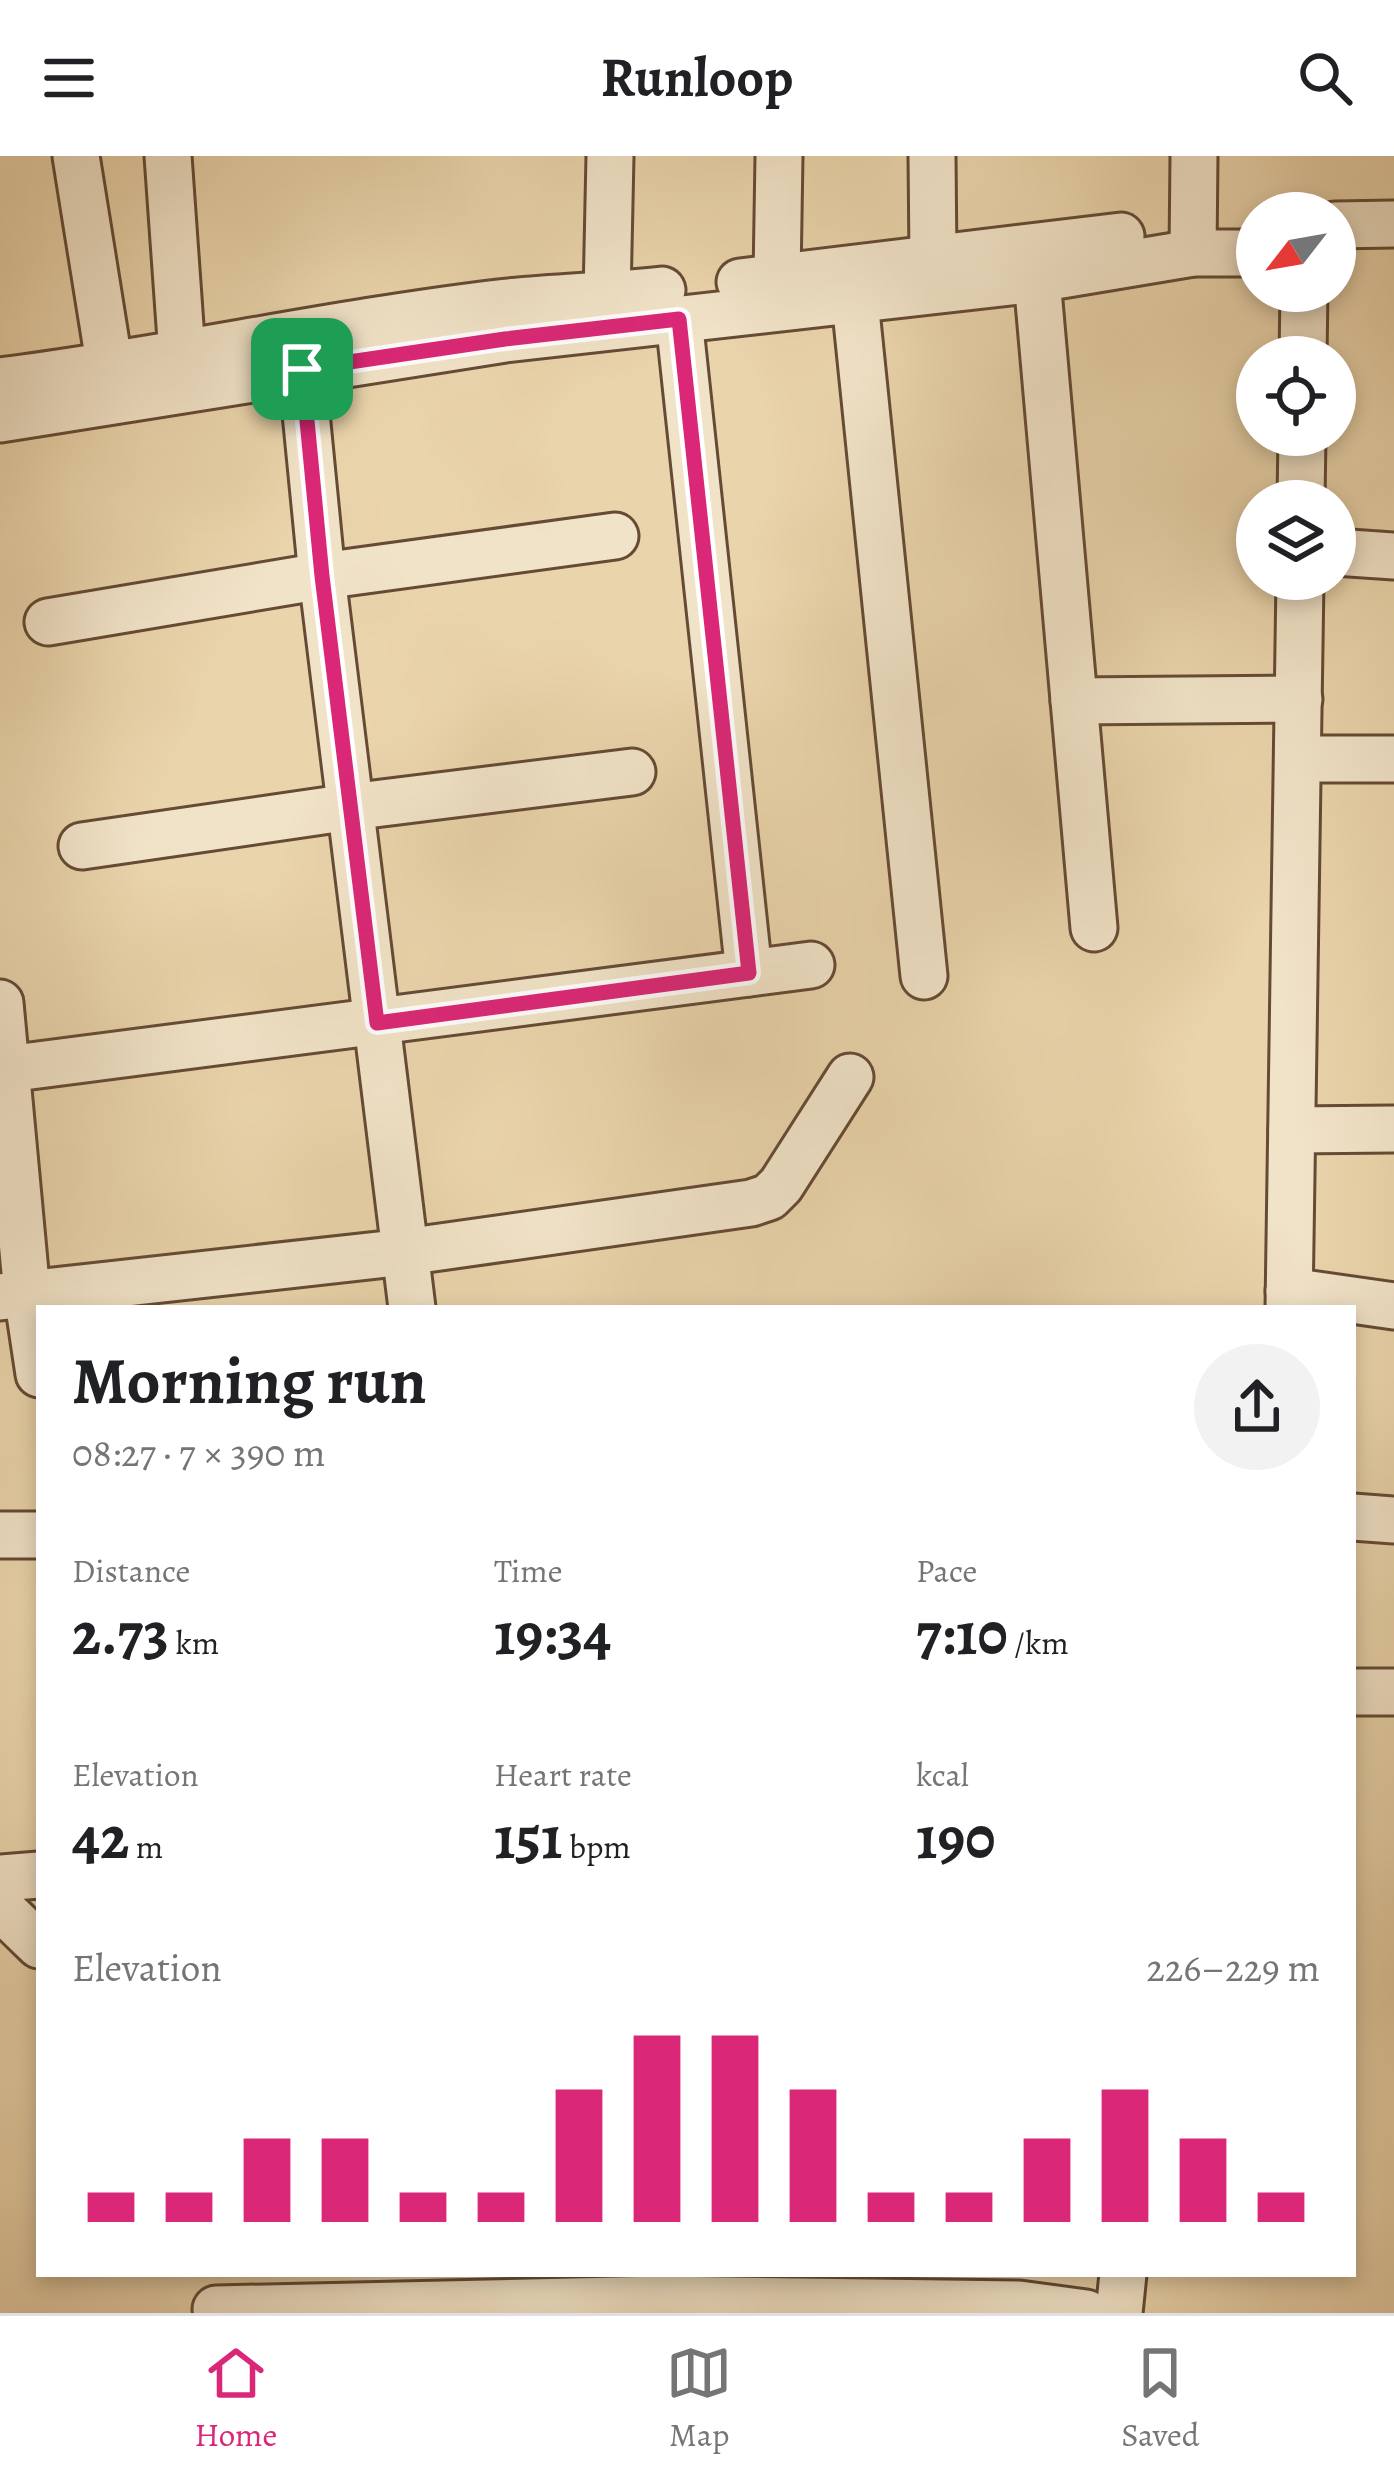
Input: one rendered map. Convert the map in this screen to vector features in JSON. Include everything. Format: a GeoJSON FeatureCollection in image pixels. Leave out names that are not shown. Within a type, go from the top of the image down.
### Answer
{"type":"FeatureCollection","features":[{"type":"Feature","properties":{"kind":"street"},"geometry":{"type":"LineString","coordinates":[[76,156],[113,384]]}},
{"type":"Feature","properties":{"kind":"street"},"geometry":{"type":"LineString","coordinates":[[168,156],[182,354]]}},
{"type":"Feature","properties":{"kind":"street"},"geometry":{"type":"LineString","coordinates":[[607,296],[610,156]]}},
{"type":"Feature","properties":{"kind":"street"},"geometry":{"type":"LineString","coordinates":[[777,278],[779,156]]}},
{"type":"Feature","properties":{"kind":"street"},"geometry":{"type":"LineString","coordinates":[[932,156],[933,258]]}},
{"type":"Feature","properties":{"kind":"street"},"geometry":{"type":"LineString","coordinates":[[1193,240],[1194,156]]}},
{"type":"Feature","properties":{"kind":"street"},"geometry":{"type":"LineString","coordinates":[[1356,225],[1394,224]]}},
{"type":"Feature","properties":{"kind":"street"},"geometry":{"type":"LineString","coordinates":[[0,419],[113,384],[182,354],[505,339],[855,301],[1036,279],[1236,231]]}},
{"type":"Feature","properties":{"kind":"street"},"geometry":{"type":"LineString","coordinates":[[0,381],[113,384],[300,351],[500,303],[607,296],[933,258],[1193,240],[1236,249]]}},
{"type":"Feature","properties":{"kind":"street"},"geometry":{"type":"LineString","coordinates":[[1356,252],[1394,251]]}},
{"type":"Feature","properties":{"kind":"street"},"geometry":{"type":"LineString","coordinates":[[1036,279],[1094,928]]}},
{"type":"Feature","properties":{"kind":"street"},"geometry":{"type":"LineString","coordinates":[[855,301],[924,976]]}},
{"type":"Feature","properties":{"kind":"street"},"geometry":{"type":"LineString","coordinates":[[679,319],[749,973]]}},
{"type":"Feature","properties":{"kind":"street"},"geometry":{"type":"LineString","coordinates":[[300,351],[322,576],[412,1305]]}},
{"type":"Feature","properties":{"kind":"street"},"geometry":{"type":"LineString","coordinates":[[48,622],[322,576],[616,536]]}},
{"type":"Feature","properties":{"kind":"street"},"geometry":{"type":"LineString","coordinates":[[1356,553],[1394,556]]}},
{"type":"Feature","properties":{"kind":"street"},"geometry":{"type":"LineString","coordinates":[[1300,600],[1289,1300],[1394,1306]]}},
{"type":"Feature","properties":{"kind":"street"},"geometry":{"type":"LineString","coordinates":[[1074,700],[1299,699]]}},
{"type":"Feature","properties":{"kind":"street"},"geometry":{"type":"LineString","coordinates":[[1298,759],[1394,759]]}},
{"type":"Feature","properties":{"kind":"street"},"geometry":{"type":"LineString","coordinates":[[82,846],[632,772]]}},
{"type":"Feature","properties":{"kind":"street"},"geometry":{"type":"LineString","coordinates":[[4,1069],[811,965]]}},
{"type":"Feature","properties":{"kind":"street"},"geometry":{"type":"LineString","coordinates":[[0,1003],[14,1296],[36,1365]]}},
{"type":"Feature","properties":{"kind":"street"},"geometry":{"type":"LineString","coordinates":[[14,1296],[405,1252],[751,1203],[769,1197],[782,1185],[850,1077]]}},
{"type":"Feature","properties":{"kind":"street"},"geometry":{"type":"LineString","coordinates":[[1292,1130],[1394,1129]]}},
{"type":"Feature","properties":{"kind":"street"},"geometry":{"type":"LineString","coordinates":[[1356,1517],[1394,1520]]}},
{"type":"Feature","properties":{"kind":"street"},"geometry":{"type":"LineString","coordinates":[[0,1535],[36,1535]]}},
{"type":"Feature","properties":{"kind":"street"},"geometry":{"type":"LineString","coordinates":[[1356,1692],[1394,1692]]}},
{"type":"Feature","properties":{"kind":"street"},"geometry":{"type":"LineString","coordinates":[[0,1878],[36,1875]]}},
{"type":"Feature","properties":{"kind":"street"},"geometry":{"type":"LineString","coordinates":[[0,1907],[36,1942]]}},
{"type":"Feature","properties":{"kind":"street"},"geometry":{"type":"LineString","coordinates":[[1120,2313],[1124,2277]]}},
{"type":"Feature","properties":{"kind":"street"},"geometry":{"type":"LineString","coordinates":[[216,2298],[600,2287],[661,2306],[1019,2304],[1086,2313]]}},
{"type":"Feature","properties":{"kind":"route"},"geometry":{"type":"LineString","coordinates":[[679,319],[749,973],[377,1023],[322,576],[302,369],[679,319]]}}]}
